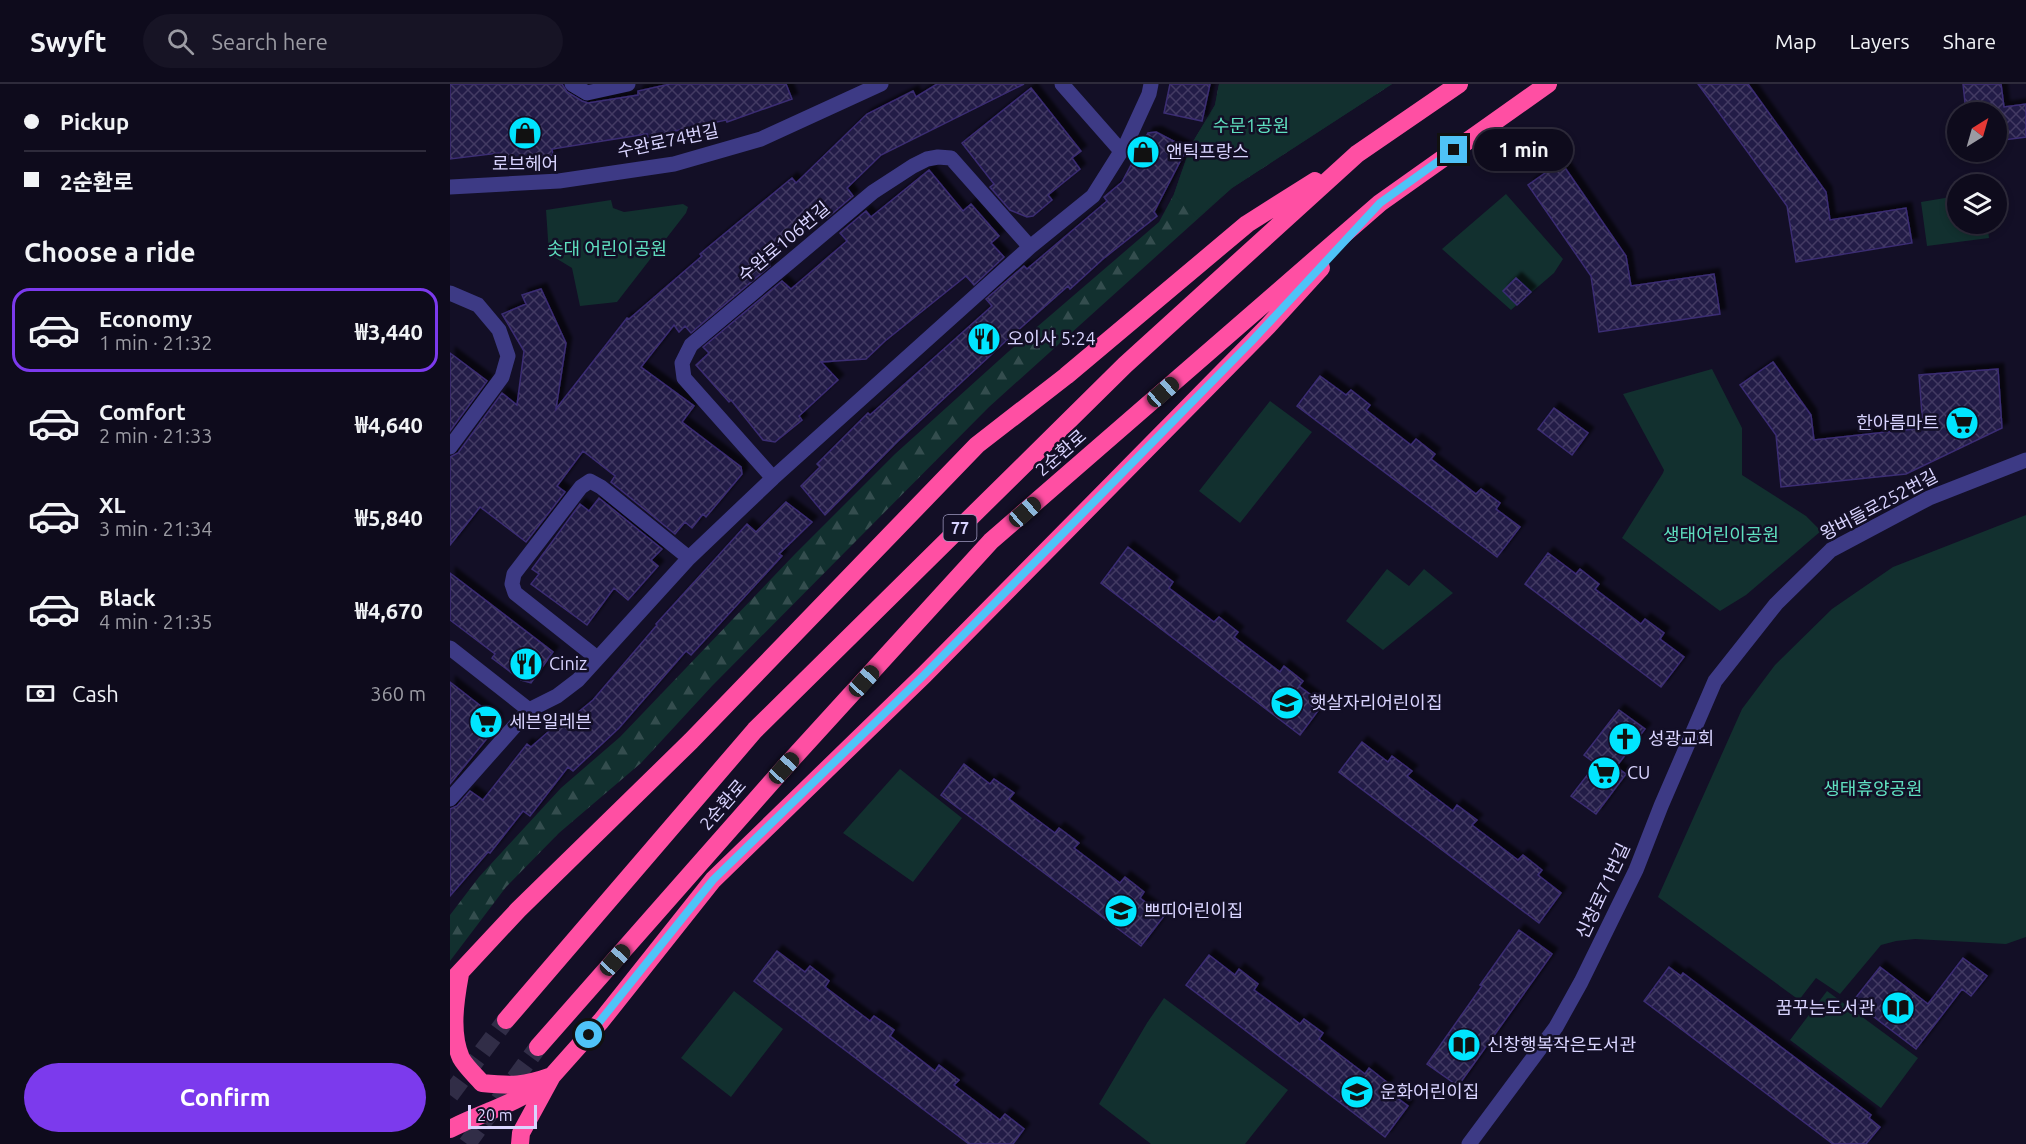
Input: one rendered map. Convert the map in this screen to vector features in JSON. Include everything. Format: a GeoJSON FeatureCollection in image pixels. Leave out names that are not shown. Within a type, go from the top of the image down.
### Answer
{"type":"FeatureCollection","features":[{"type":"Feature","properties":{"kind":"highway","name":"2순환로"},"geometry":{"type":"LineString","coordinates":[[506,1020],[755,730],[1125,364],[1357,154],[1459,84]]}},
{"type":"Feature","properties":{"kind":"highway","name":"2순환로"},"geometry":{"type":"LineString","coordinates":[[538,1047],[784,768],[992,541],[1380,203],[1548,84]]}},
{"type":"Feature","properties":{"kind":"highway"},"geometry":{"type":"LineString","coordinates":[[450,993],[455,979],[519,910],[691,741],[977,445],[1066,376],[1247,224],[1357,154]]}},
{"type":"Feature","properties":{"kind":"highway"},"geometry":{"type":"LineString","coordinates":[[520,1144],[521,1132],[552,1077],[601,1021],[713,880],[924,675],[1251,342],[1380,203]]}},
{"type":"Feature","properties":{"kind":"highway"},"geometry":{"type":"LineString","coordinates":[[455,979],[452,1036],[460,1057],[482,1083],[512,1086],[530,1084],[552,1077]]}},
{"type":"Feature","properties":{"kind":"highway"},"geometry":{"type":"LineString","coordinates":[[450,1129],[475,1116],[524,1097],[552,1077]]}},
{"type":"Feature","properties":{"kind":"street"},"geometry":{"type":"LineString","coordinates":[[572,84],[586,93],[628,84]]}},
{"type":"Feature","properties":{"kind":"street","name":"수완로74번길"},"geometry":{"type":"LineString","coordinates":[[450,187],[559,182],[674,164],[760,139],[881,84]]}},
{"type":"Feature","properties":{"kind":"street"},"geometry":{"type":"LineString","coordinates":[[1062,84],[1121,151]]}},
{"type":"Feature","properties":{"kind":"street"},"geometry":{"type":"LineString","coordinates":[[450,799],[529,710],[557,696],[578,681],[689,558],[773,478],[1030,247],[1093,196],[1121,151],[1149,94],[1151,84]]}},
{"type":"Feature","properties":{"kind":"street","name":"수완로106번길"},"geometry":{"type":"LineString","coordinates":[[773,478],[684,378],[682,363],[691,345],[873,192],[927,159],[951,158],[1030,247]]}},
{"type":"Feature","properties":{"kind":"street"},"geometry":{"type":"LineString","coordinates":[[450,292],[478,305],[499,330],[508,356],[502,377],[450,447]]}},
{"type":"Feature","properties":{"kind":"street","name":"왕버들로252번길"},"geometry":{"type":"LineString","coordinates":[[1747,641],[1776,604],[1831,550],[1929,498],[2026,460]]}},
{"type":"Feature","properties":{"kind":"street"},"geometry":{"type":"LineString","coordinates":[[597,658],[514,593],[512,584],[514,574],[580,487],[590,481],[602,487],[689,558]]}},
{"type":"Feature","properties":{"kind":"street","name":"신창로71번길"},"geometry":{"type":"LineString","coordinates":[[1468,1144],[1556,1027],[1581,982],[1636,870],[1715,681],[1747,641]]}},
{"type":"Feature","properties":{"kind":"street"},"geometry":{"type":"LineString","coordinates":[[450,648],[529,710]]}},
{"type":"Feature","properties":{"kind":"green space"},"geometry":{"type":"Polygon","coordinates":[[[1219,84],[1392,84],[1232,188],[989,407],[712,686],[641,763],[559,833],[506,887],[450,961],[450,915],[479,877],[561,788],[620,737],[795,554],[895,454],[1008,352],[1159,222],[1174,194],[1191,145],[1215,105],[1219,84]]]}},
{"type":"Feature","properties":{"kind":"green space","name":"수문1공원"},"geometry":{"type":"Polygon","coordinates":[[[1219,84],[1392,84],[1232,188],[1197,218],[1174,194],[1191,145],[1215,105],[1219,84]]]}},
{"type":"Feature","properties":{"kind":"green space"},"geometry":{"type":"Polygon","coordinates":[[[1506,194],[1563,259],[1554,273],[1511,310],[1442,249],[1506,194]]]}},
{"type":"Feature","properties":{"kind":"green space"},"geometry":{"type":"Polygon","coordinates":[[[1947,198],[1947,234],[1988,234],[1989,238],[1927,246],[1921,202],[1947,198]]]}},
{"type":"Feature","properties":{"kind":"green space","name":"솟대 어린이공원"},"geometry":{"type":"Polygon","coordinates":[[[611,200],[613,208],[624,212],[683,204],[688,207],[686,213],[617,302],[580,306],[572,268],[549,254],[546,210],[611,200]]]}},
{"type":"Feature","properties":{"kind":"green space","name":"생태어린이공원"},"geometry":{"type":"Polygon","coordinates":[[[1712,369],[1742,428],[1742,475],[1806,516],[1821,531],[1746,595],[1720,611],[1622,538],[1664,470],[1623,394],[1712,369]]]}},
{"type":"Feature","properties":{"kind":"green space"},"geometry":{"type":"Polygon","coordinates":[[[1270,401],[1312,432],[1240,523],[1199,491],[1270,401]]]}},
{"type":"Feature","properties":{"kind":"green space","name":"생태휴양공원"},"geometry":{"type":"Polygon","coordinates":[[[2026,515],[2026,937],[2006,944],[1915,939],[1881,945],[1840,994],[1816,978],[1799,1000],[1658,897],[1742,709],[1775,665],[1832,609],[1893,567],[2026,515]]]}},
{"type":"Feature","properties":{"kind":"green space"},"geometry":{"type":"Polygon","coordinates":[[[1387,569],[1409,586],[1424,569],[1453,593],[1383,650],[1346,621],[1387,569]]]}},
{"type":"Feature","properties":{"kind":"green space"},"geometry":{"type":"Polygon","coordinates":[[[900,769],[962,818],[913,882],[843,833],[900,769]]]}},
{"type":"Feature","properties":{"kind":"green space"},"geometry":{"type":"Polygon","coordinates":[[[734,991],[783,1029],[731,1097],[681,1058],[734,991]]]}},
{"type":"Feature","properties":{"kind":"green space"},"geometry":{"type":"Polygon","coordinates":[[[1827,991],[1918,1058],[1881,1108],[1790,1040],[1827,991]]]}},
{"type":"Feature","properties":{"kind":"green space"},"geometry":{"type":"Polygon","coordinates":[[[1164,998],[1288,1090],[1245,1144],[1151,1144],[1099,1104],[1164,998]]]}},
{"type":"Feature","properties":{"kind":"building"},"geometry":{"type":"Polygon","coordinates":[[[450,84],[562,84],[567,92],[588,103],[638,95],[638,91],[670,84],[786,84],[792,99],[727,122],[726,120],[647,137],[647,134],[552,149],[553,155],[501,162],[499,153],[450,159],[450,84]]]}},
{"type":"Feature","properties":{"kind":"building"},"geometry":{"type":"Polygon","coordinates":[[[937,84],[1024,84],[881,155],[847,188],[853,196],[827,218],[820,210],[763,258],[770,266],[691,333],[685,326],[679,332],[674,325],[641,367],[694,406],[682,422],[741,467],[742,474],[706,517],[703,514],[692,528],[685,522],[675,534],[611,482],[615,476],[583,451],[557,486],[565,492],[526,542],[480,507],[450,545],[450,457],[458,453],[502,393],[517,405],[524,351],[502,314],[526,304],[522,295],[541,289],[566,343],[556,409],[627,318],[629,319],[702,256],[700,254],[792,178],[796,183],[867,114],[913,91],[916,97],[937,84]]]}},
{"type":"Feature","properties":{"kind":"building"},"geometry":{"type":"Polygon","coordinates":[[[1170,84],[1210,84],[1202,121],[1164,113],[1170,84]]]}},
{"type":"Feature","properties":{"kind":"building"},"geometry":{"type":"Polygon","coordinates":[[[1698,84],[1748,84],[1826,192],[1830,220],[1906,208],[1912,243],[1796,262],[1787,206],[1698,84]]]}},
{"type":"Feature","properties":{"kind":"building"},"geometry":{"type":"Polygon","coordinates":[[[1963,84],[2001,84],[2003,102],[1965,102],[1963,84]]]}},
{"type":"Feature","properties":{"kind":"building"},"geometry":{"type":"Polygon","coordinates":[[[1031,88],[1081,151],[1072,158],[1080,169],[1048,195],[1052,200],[1033,216],[1027,217],[1010,210],[990,187],[994,184],[962,143],[1031,88]]]}},
{"type":"Feature","properties":{"kind":"building"},"geometry":{"type":"Polygon","coordinates":[[[2026,104],[2026,137],[2007,140],[2007,107],[2026,104]]]}},
{"type":"Feature","properties":{"kind":"building"},"geometry":{"type":"Polygon","coordinates":[[[1156,132],[1187,148],[1154,212],[1157,216],[1070,289],[1068,286],[1007,340],[897,442],[825,515],[801,486],[820,467],[817,464],[868,413],[870,415],[992,306],[986,299],[1024,266],[1027,269],[1107,201],[1104,197],[1122,182],[1148,133],[1156,132]]]}},
{"type":"Feature","properties":{"kind":"building"},"geometry":{"type":"Polygon","coordinates":[[[1561,162],[1626,256],[1631,286],[1714,274],[1720,314],[1599,332],[1591,276],[1528,185],[1561,162]]]}},
{"type":"Feature","properties":{"kind":"building"},"geometry":{"type":"Polygon","coordinates":[[[929,170],[963,211],[971,204],[999,236],[991,243],[1004,257],[974,285],[966,276],[866,359],[821,362],[838,380],[799,416],[802,420],[775,442],[763,440],[731,400],[729,402],[696,365],[709,353],[703,347],[782,281],[791,289],[847,241],[840,233],[866,211],[871,217],[929,170]]]}},
{"type":"Feature","properties":{"kind":"building"},"geometry":{"type":"Polygon","coordinates":[[[1516,278],[1531,292],[1517,305],[1503,291],[1516,278]]]}},
{"type":"Feature","properties":{"kind":"building"},"geometry":{"type":"Polygon","coordinates":[[[450,353],[487,381],[450,431],[450,353]]]}},
{"type":"Feature","properties":{"kind":"building"},"geometry":{"type":"Polygon","coordinates":[[[1773,362],[1811,415],[1814,440],[1923,428],[1919,375],[1998,369],[2002,428],[1906,474],[1781,487],[1776,435],[1740,385],[1773,362]]]}},
{"type":"Feature","properties":{"kind":"building"},"geometry":{"type":"Polygon","coordinates":[[[1320,376],[1346,395],[1351,390],[1370,405],[1366,410],[1411,445],[1416,439],[1435,454],[1431,459],[1476,494],[1481,489],[1500,503],[1496,509],[1520,527],[1497,557],[1297,406],[1320,376]]]}},
{"type":"Feature","properties":{"kind":"building"},"geometry":{"type":"Polygon","coordinates":[[[1554,408],[1588,433],[1572,455],[1538,429],[1554,408]]]}},
{"type":"Feature","properties":{"kind":"building"},"geometry":{"type":"Polygon","coordinates":[[[599,498],[662,549],[651,560],[658,566],[628,600],[614,588],[587,625],[531,584],[539,574],[532,569],[580,504],[589,511],[599,498]]]}},
{"type":"Feature","properties":{"kind":"building"},"geometry":{"type":"Polygon","coordinates":[[[786,502],[812,522],[779,554],[782,556],[691,655],[686,651],[619,728],[573,771],[568,767],[530,816],[523,811],[490,853],[488,852],[450,896],[450,809],[457,806],[470,791],[483,800],[527,744],[531,747],[556,725],[559,728],[593,700],[656,624],[747,524],[756,532],[786,502]]]}},
{"type":"Feature","properties":{"kind":"building"},"geometry":{"type":"Polygon","coordinates":[[[1128,547],[1173,582],[1169,588],[1214,622],[1219,617],[1238,632],[1234,637],[1280,672],[1284,666],[1303,681],[1299,686],[1323,704],[1300,735],[1101,583],[1128,547]]]}},
{"type":"Feature","properties":{"kind":"building"},"geometry":{"type":"Polygon","coordinates":[[[1548,553],[1576,574],[1580,569],[1599,584],[1595,589],[1641,624],[1645,619],[1664,633],[1660,639],[1684,657],[1661,687],[1525,584],[1548,553]]]}},
{"type":"Feature","properties":{"kind":"building"},"geometry":{"type":"Polygon","coordinates":[[[450,573],[553,652],[531,683],[521,680],[492,658],[495,654],[450,620],[450,573]]]}},
{"type":"Feature","properties":{"kind":"building"},"geometry":{"type":"Polygon","coordinates":[[[450,682],[496,718],[497,726],[450,784],[450,682]]]}},
{"type":"Feature","properties":{"kind":"building"},"geometry":{"type":"Polygon","coordinates":[[[1619,710],[1645,729],[1616,767],[1626,774],[1596,814],[1571,796],[1596,764],[1584,755],[1619,710]]]}},
{"type":"Feature","properties":{"kind":"building"},"geometry":{"type":"Polygon","coordinates":[[[1362,742],[1388,762],[1392,756],[1412,771],[1407,776],[1453,811],[1457,805],[1477,820],[1472,825],[1518,860],[1523,855],[1542,870],[1538,875],[1561,893],[1539,923],[1339,772],[1362,742]]]}},
{"type":"Feature","properties":{"kind":"building"},"geometry":{"type":"Polygon","coordinates":[[[964,764],[990,784],[994,779],[1014,793],[1009,799],[1055,833],[1059,828],[1079,843],[1074,848],[1120,883],[1125,877],[1144,892],[1140,898],[1164,916],[1141,946],[941,795],[964,764]]]}},
{"type":"Feature","properties":{"kind":"building"},"geometry":{"type":"Polygon","coordinates":[[[1519,930],[1552,954],[1458,1086],[1427,1064],[1519,930]]]}},
{"type":"Feature","properties":{"kind":"building"},"geometry":{"type":"Polygon","coordinates":[[[777,951],[805,972],[810,966],[829,981],[825,987],[870,1021],[874,1016],[894,1030],[890,1036],[935,1071],[939,1065],[959,1080],[954,1085],[1000,1120],[1005,1114],[1024,1129],[1013,1144],[969,1144],[754,981],[777,951]]]}},
{"type":"Feature","properties":{"kind":"building"},"geometry":{"type":"Polygon","coordinates":[[[1209,955],[1235,975],[1239,969],[1258,984],[1254,990],[1300,1024],[1304,1019],[1323,1033],[1319,1039],[1365,1074],[1369,1068],[1388,1083],[1384,1088],[1408,1106],[1385,1137],[1186,985],[1209,955]]]}},
{"type":"Feature","properties":{"kind":"building","name":"꿈꾸는도서관"},"geometry":{"type":"Polygon","coordinates":[[[1963,958],[1987,976],[1971,996],[1962,989],[1916,1049],[1853,1001],[1880,967],[1928,1004],[1963,958]]]}},
{"type":"Feature","properties":{"kind":"building"},"geometry":{"type":"Polygon","coordinates":[[[1669,967],[1681,976],[1683,973],[1871,1115],[1869,1118],[1880,1127],[1866,1144],[1833,1144],[1644,1001],[1669,967]]]}},
{"type":"Feature","properties":{"kind":"tunnel"},"geometry":{"type":"LineString","coordinates":[[450,1095],[506,1020]]}},
{"type":"Feature","properties":{"kind":"tunnel"},"geometry":{"type":"LineString","coordinates":[[467,1144],[538,1047]]}},
{"type":"Feature","properties":{"kind":"place","name":"로브헤어"},"geometry":{"type":"Point","coordinates":[525,133]}},
{"type":"Feature","properties":{"kind":"place","name":"앤틱프랑스"},"geometry":{"type":"Point","coordinates":[1143,152]}},
{"type":"Feature","properties":{"kind":"place","name":"오이사 5:24"},"geometry":{"type":"Point","coordinates":[984,339]}},
{"type":"Feature","properties":{"kind":"place","name":"한아름마트"},"geometry":{"type":"Point","coordinates":[1962,423]}},
{"type":"Feature","properties":{"kind":"place","name":"Ciniz"},"geometry":{"type":"Point","coordinates":[526,664]}},
{"type":"Feature","properties":{"kind":"place","name":"햇살자리어린이집"},"geometry":{"type":"Point","coordinates":[1287,703]}},
{"type":"Feature","properties":{"kind":"place","name":"세븐일레븐"},"geometry":{"type":"Point","coordinates":[486,722]}},
{"type":"Feature","properties":{"kind":"place","name":"성광교회"},"geometry":{"type":"Point","coordinates":[1625,739]}},
{"type":"Feature","properties":{"kind":"place","name":"CU"},"geometry":{"type":"Point","coordinates":[1604,773]}},
{"type":"Feature","properties":{"kind":"place","name":"쁘띠어린이집"},"geometry":{"type":"Point","coordinates":[1121,911]}},
{"type":"Feature","properties":{"kind":"place","name":"꿈꾸는도서관"},"geometry":{"type":"Point","coordinates":[1898,1008]}},
{"type":"Feature","properties":{"kind":"place","name":"신창행복작은도서관"},"geometry":{"type":"Point","coordinates":[1464,1045]}},
{"type":"Feature","properties":{"kind":"place","name":"운화어린이집"},"geometry":{"type":"Point","coordinates":[1357,1092]}},
{"type":"Feature","properties":{"kind":"route"},"geometry":{"type":"LineString","coordinates":[[589,1035],[713,880],[924,675],[1268,326],[1380,203],[1454,150]]}}]}
